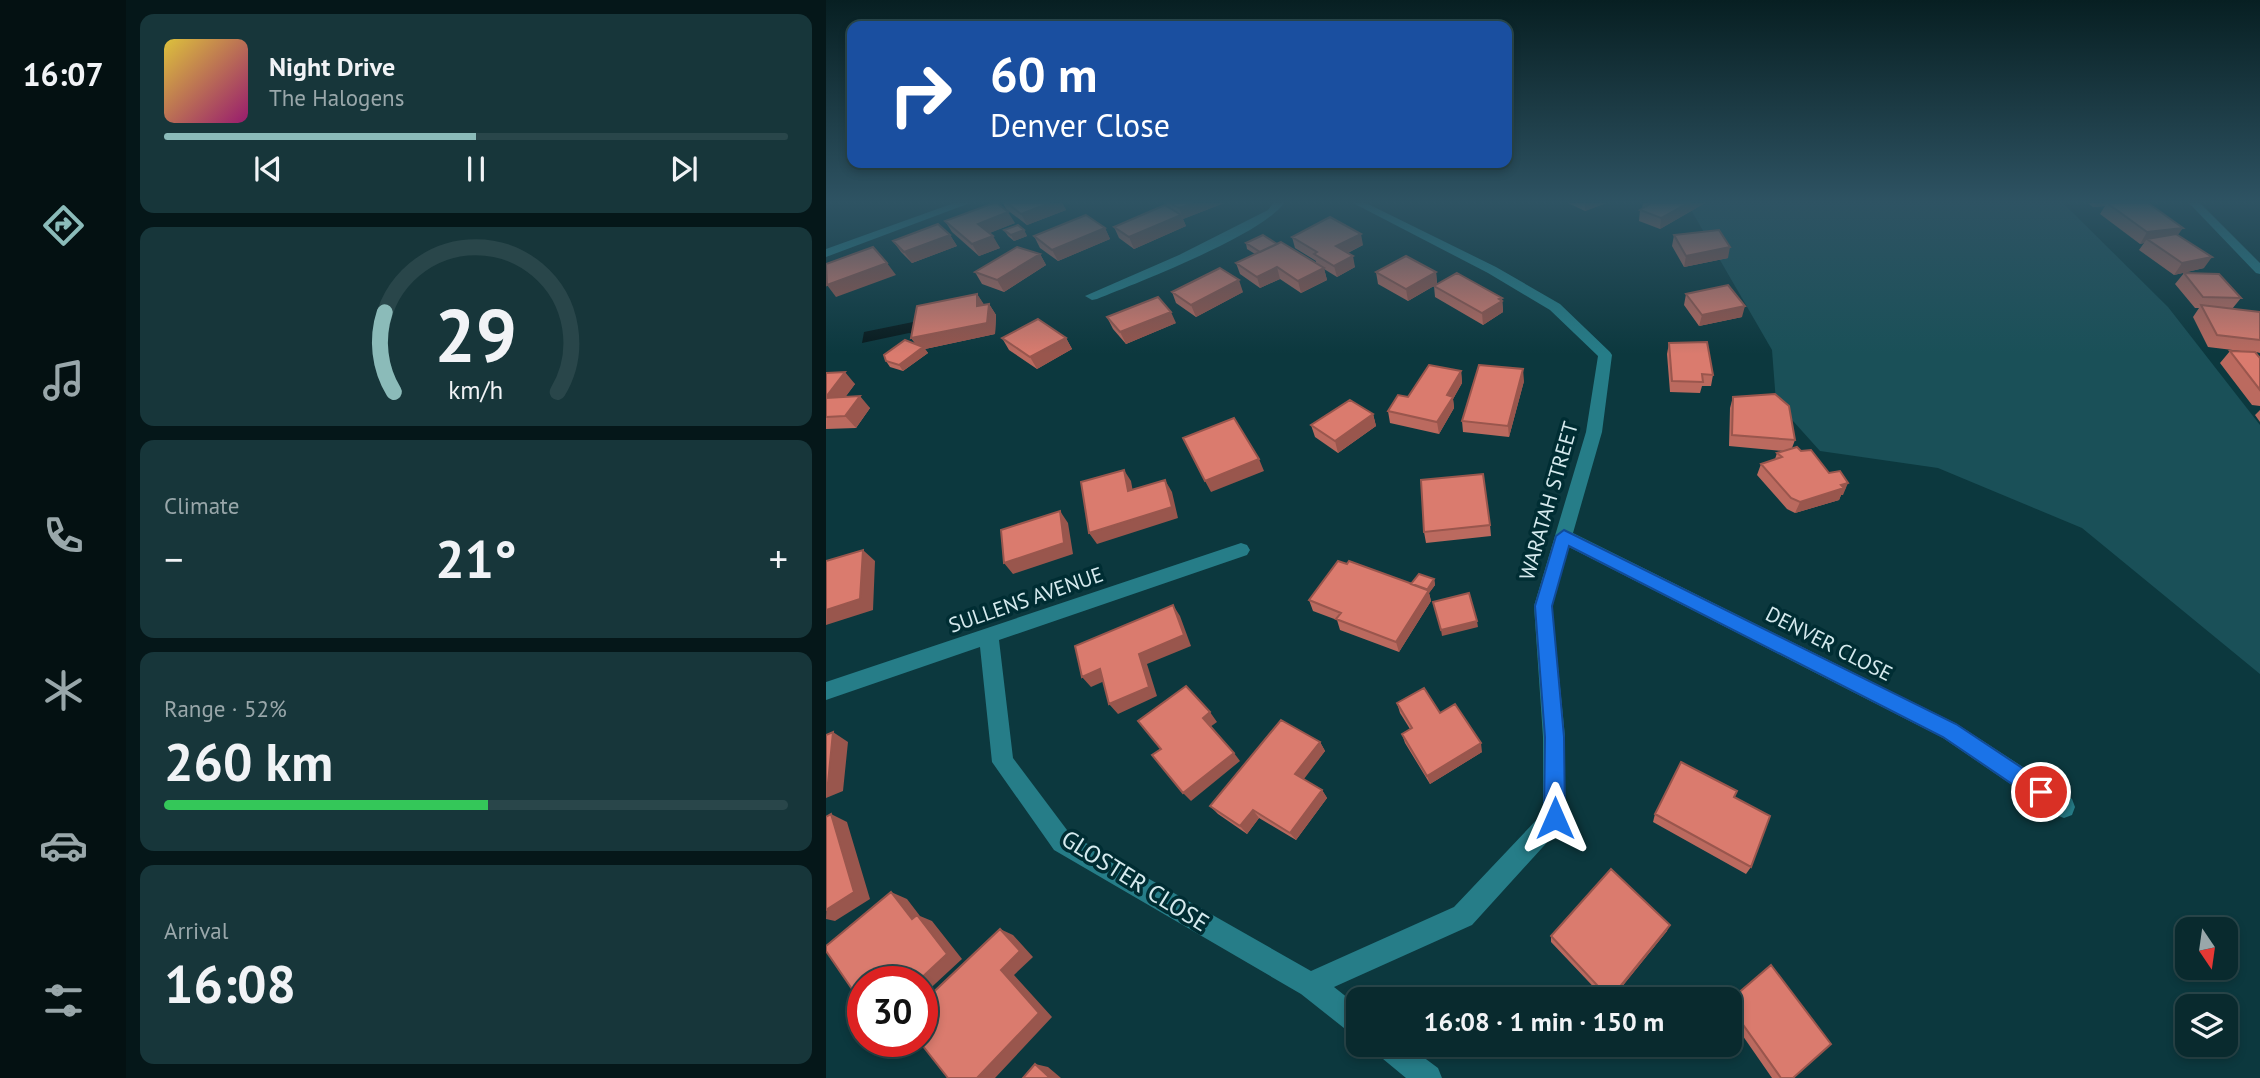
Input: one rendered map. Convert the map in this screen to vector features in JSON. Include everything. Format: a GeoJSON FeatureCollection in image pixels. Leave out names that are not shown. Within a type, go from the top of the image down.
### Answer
{"type":"FeatureCollection","features":[{"type":"Feature","properties":{"kind":"street"},"geometry":{"type":"LineString","coordinates":[[1092,296],[1159,272],[1198,253]]}},
{"type":"Feature","properties":{"kind":"street","name":"WARATAH STREET"},"geometry":{"type":"LineString","coordinates":[[1310,985],[1463,916],[1555,818],[1554,737],[1544,606],[1594,432],[1605,355],[1555,307],[1457,253]]}},
{"type":"Feature","properties":{"kind":"street"},"geometry":{"type":"LineString","coordinates":[[2244,253],[2260,270]]}},
{"type":"Feature","properties":{"kind":"street","name":"DENVER CLOSE"},"geometry":{"type":"LineString","coordinates":[[1564,536],[1950,731],[2064,807]]}},
{"type":"Feature","properties":{"kind":"street","name":"SULLENS AVENUE"},"geometry":{"type":"LineString","coordinates":[[826,691],[1241,550]]}},
{"type":"Feature","properties":{"kind":"street","name":"GLOSTER CLOSE"},"geometry":{"type":"LineString","coordinates":[[989,637],[1003,762],[1062,842],[1310,985],[1346,1014]]}},
{"type":"Feature","properties":{"kind":"street"},"geometry":{"type":"LineString","coordinates":[[1401,1057],[1428,1078]]}},
{"type":"Feature","properties":{"kind":"shaded area"},"geometry":{"type":"Polygon","coordinates":[[[1716,253],[2114,253],[2168,307],[2260,425],[2260,674],[2082,528],[1938,468],[1820,451],[1776,402],[1772,350],[1716,253]]]}},
{"type":"Feature","properties":{"kind":"shaded area"},"geometry":{"type":"Polygon","coordinates":[[[918,321],[916,334],[909,333],[862,343],[864,332],[918,321]]]}},
{"type":"Feature","properties":{"kind":"building"},"geometry":{"type":"Polygon","coordinates":[[[856,253],[879,253],[887,263],[827,285],[826,264],[856,253]]]}},
{"type":"Feature","properties":{"kind":"building"},"geometry":{"type":"Polygon","coordinates":[[[1006,253],[1040,254],[997,280],[975,272],[1006,253]]]}},
{"type":"Feature","properties":{"kind":"building"},"geometry":{"type":"Polygon","coordinates":[[[1257,253],[1300,253],[1324,268],[1298,281],[1277,267],[1257,277],[1236,263],[1257,253]]]}},
{"type":"Feature","properties":{"kind":"building"},"geometry":{"type":"Polygon","coordinates":[[[1348,253],[1353,256],[1334,266],[1314,254],[1348,253]]]}},
{"type":"Feature","properties":{"kind":"building"},"geometry":{"type":"Polygon","coordinates":[[[2168,253],[2206,253],[2212,257],[2182,263],[2168,253]]]}},
{"type":"Feature","properties":{"kind":"building"},"geometry":{"type":"Polygon","coordinates":[[[1406,256],[1436,272],[1406,289],[1376,272],[1406,256]]]}},
{"type":"Feature","properties":{"kind":"building"},"geometry":{"type":"Polygon","coordinates":[[[1220,268],[1239,280],[1191,305],[1172,292],[1220,268]]]}},
{"type":"Feature","properties":{"kind":"building"},"geometry":{"type":"Polygon","coordinates":[[[1457,273],[1502,298],[1499,299],[1502,301],[1482,313],[1434,286],[1457,273]]]}},
{"type":"Feature","properties":{"kind":"building"},"geometry":{"type":"Polygon","coordinates":[[[2184,273],[2219,274],[2241,298],[2203,297],[2184,273]]]}},
{"type":"Feature","properties":{"kind":"building"},"geometry":{"type":"Polygon","coordinates":[[[1728,285],[1745,306],[1702,315],[1686,294],[1728,285]]]}},
{"type":"Feature","properties":{"kind":"building"},"geometry":{"type":"Polygon","coordinates":[[[977,294],[977,306],[989,304],[987,323],[911,338],[917,306],[977,294]]]}},
{"type":"Feature","properties":{"kind":"building"},"geometry":{"type":"Polygon","coordinates":[[[1158,297],[1171,312],[1120,332],[1107,317],[1158,297]]]}},
{"type":"Feature","properties":{"kind":"building"},"geometry":{"type":"Polygon","coordinates":[[[2201,305],[2260,312],[2260,340],[2217,335],[2201,305]]]}},
{"type":"Feature","properties":{"kind":"building"},"geometry":{"type":"Polygon","coordinates":[[[1038,319],[1066,338],[1030,357],[1002,338],[1038,319]]]}},
{"type":"Feature","properties":{"kind":"building"},"geometry":{"type":"Polygon","coordinates":[[[905,340],[923,347],[899,365],[886,361],[884,355],[905,340]]]}},
{"type":"Feature","properties":{"kind":"building"},"geometry":{"type":"Polygon","coordinates":[[[1707,342],[1713,375],[1702,374],[1703,382],[1672,381],[1669,343],[1707,342]]]}},
{"type":"Feature","properties":{"kind":"building"},"geometry":{"type":"Polygon","coordinates":[[[2230,351],[2255,352],[2260,358],[2260,390],[2230,351]]]}},
{"type":"Feature","properties":{"kind":"building"},"geometry":{"type":"Polygon","coordinates":[[[1429,365],[1461,371],[1447,395],[1453,397],[1437,422],[1388,411],[1398,395],[1408,397],[1429,365]]]}},
{"type":"Feature","properties":{"kind":"building"},"geometry":{"type":"Polygon","coordinates":[[[1479,365],[1523,369],[1508,426],[1462,421],[1479,365]]]}},
{"type":"Feature","properties":{"kind":"building"},"geometry":{"type":"Polygon","coordinates":[[[845,372],[826,397],[826,373],[845,372]]]}},
{"type":"Feature","properties":{"kind":"building"},"geometry":{"type":"Polygon","coordinates":[[[1775,394],[1789,406],[1795,440],[1732,435],[1733,397],[1775,394]]]}},
{"type":"Feature","properties":{"kind":"building"},"geometry":{"type":"Polygon","coordinates":[[[860,396],[845,416],[826,417],[826,398],[860,396]]]}},
{"type":"Feature","properties":{"kind":"building"},"geometry":{"type":"Polygon","coordinates":[[[1350,400],[1373,414],[1335,441],[1311,425],[1350,400]]]}},
{"type":"Feature","properties":{"kind":"building"},"geometry":{"type":"Polygon","coordinates":[[[1234,418],[1259,459],[1205,481],[1183,438],[1234,418]]]}},
{"type":"Feature","properties":{"kind":"building"},"geometry":{"type":"Polygon","coordinates":[[[1797,447],[1801,451],[1811,450],[1829,473],[1840,471],[1848,483],[1841,485],[1844,488],[1800,502],[1791,498],[1761,464],[1782,457],[1777,453],[1797,447]]]}},
{"type":"Feature","properties":{"kind":"building"},"geometry":{"type":"Polygon","coordinates":[[[1124,470],[1128,491],[1165,480],[1172,507],[1089,533],[1081,482],[1124,470]]]}},
{"type":"Feature","properties":{"kind":"building"},"geometry":{"type":"Polygon","coordinates":[[[1483,474],[1490,525],[1424,532],[1421,480],[1483,474]]]}},
{"type":"Feature","properties":{"kind":"building"},"geometry":{"type":"Polygon","coordinates":[[[1060,511],[1064,543],[1004,563],[1001,530],[1060,511]]]}},
{"type":"Feature","properties":{"kind":"building"},"geometry":{"type":"Polygon","coordinates":[[[863,550],[860,599],[826,610],[826,561],[863,550]]]}},
{"type":"Feature","properties":{"kind":"building"},"geometry":{"type":"Polygon","coordinates":[[[1338,561],[1347,564],[1349,561],[1429,590],[1396,642],[1336,619],[1341,613],[1309,600],[1338,561]]]}},
{"type":"Feature","properties":{"kind":"building"},"geometry":{"type":"Polygon","coordinates":[[[1419,574],[1434,579],[1427,590],[1411,584],[1419,574]]]}},
{"type":"Feature","properties":{"kind":"building"},"geometry":{"type":"Polygon","coordinates":[[[1469,593],[1477,621],[1441,630],[1433,602],[1469,593]]]}},
{"type":"Feature","properties":{"kind":"building"},"geometry":{"type":"Polygon","coordinates":[[[1173,605],[1184,635],[1139,654],[1149,687],[1109,704],[1100,669],[1082,677],[1075,646],[1173,605]]]}},
{"type":"Feature","properties":{"kind":"building"},"geometry":{"type":"Polygon","coordinates":[[[1186,686],[1210,712],[1203,718],[1234,753],[1183,793],[1152,755],[1161,749],[1138,721],[1186,686]]]}},
{"type":"Feature","properties":{"kind":"building"},"geometry":{"type":"Polygon","coordinates":[[[1424,688],[1440,713],[1455,704],[1481,743],[1427,776],[1402,734],[1412,728],[1397,703],[1424,688]]]}},
{"type":"Feature","properties":{"kind":"building"},"geometry":{"type":"Polygon","coordinates":[[[1281,720],[1320,742],[1295,774],[1322,790],[1290,833],[1253,810],[1240,826],[1210,806],[1281,720]]]}},
{"type":"Feature","properties":{"kind":"building"},"geometry":{"type":"Polygon","coordinates":[[[833,732],[828,783],[826,783],[826,735],[833,732]]]}},
{"type":"Feature","properties":{"kind":"building"},"geometry":{"type":"Polygon","coordinates":[[[1681,762],[1737,791],[1734,797],[1770,816],[1751,867],[1655,814],[1681,762]]]}},
{"type":"Feature","properties":{"kind":"building"},"geometry":{"type":"Polygon","coordinates":[[[831,814],[854,892],[826,910],[826,817],[831,814]]]}},
{"type":"Feature","properties":{"kind":"building"},"geometry":{"type":"Polygon","coordinates":[[[1611,869],[1670,925],[1620,987],[1599,987],[1551,936],[1611,869]]]}},
{"type":"Feature","properties":{"kind":"building"},"geometry":{"type":"Polygon","coordinates":[[[891,892],[912,919],[917,915],[947,954],[934,966],[847,966],[847,982],[826,951],[826,946],[891,892]]]}},
{"type":"Feature","properties":{"kind":"building"},"geometry":{"type":"Polygon","coordinates":[[[1000,929],[1020,951],[1001,970],[1039,1013],[977,1078],[948,1078],[932,1057],[938,1057],[938,988],[1000,929]]]}},
{"type":"Feature","properties":{"kind":"building"},"geometry":{"type":"Polygon","coordinates":[[[1771,965],[1831,1044],[1793,1078],[1781,1078],[1742,1023],[1742,990],[1771,965]]]}},
{"type":"Feature","properties":{"kind":"building"},"geometry":{"type":"Polygon","coordinates":[[[1035,1064],[1050,1078],[1023,1078],[1035,1064]]]}},
{"type":"Feature","properties":{"kind":"route"},"geometry":{"type":"LineString","coordinates":[[1555,818],[1554,737],[1544,606],[1564,536],[1950,731],[2041,792]]}}]}
